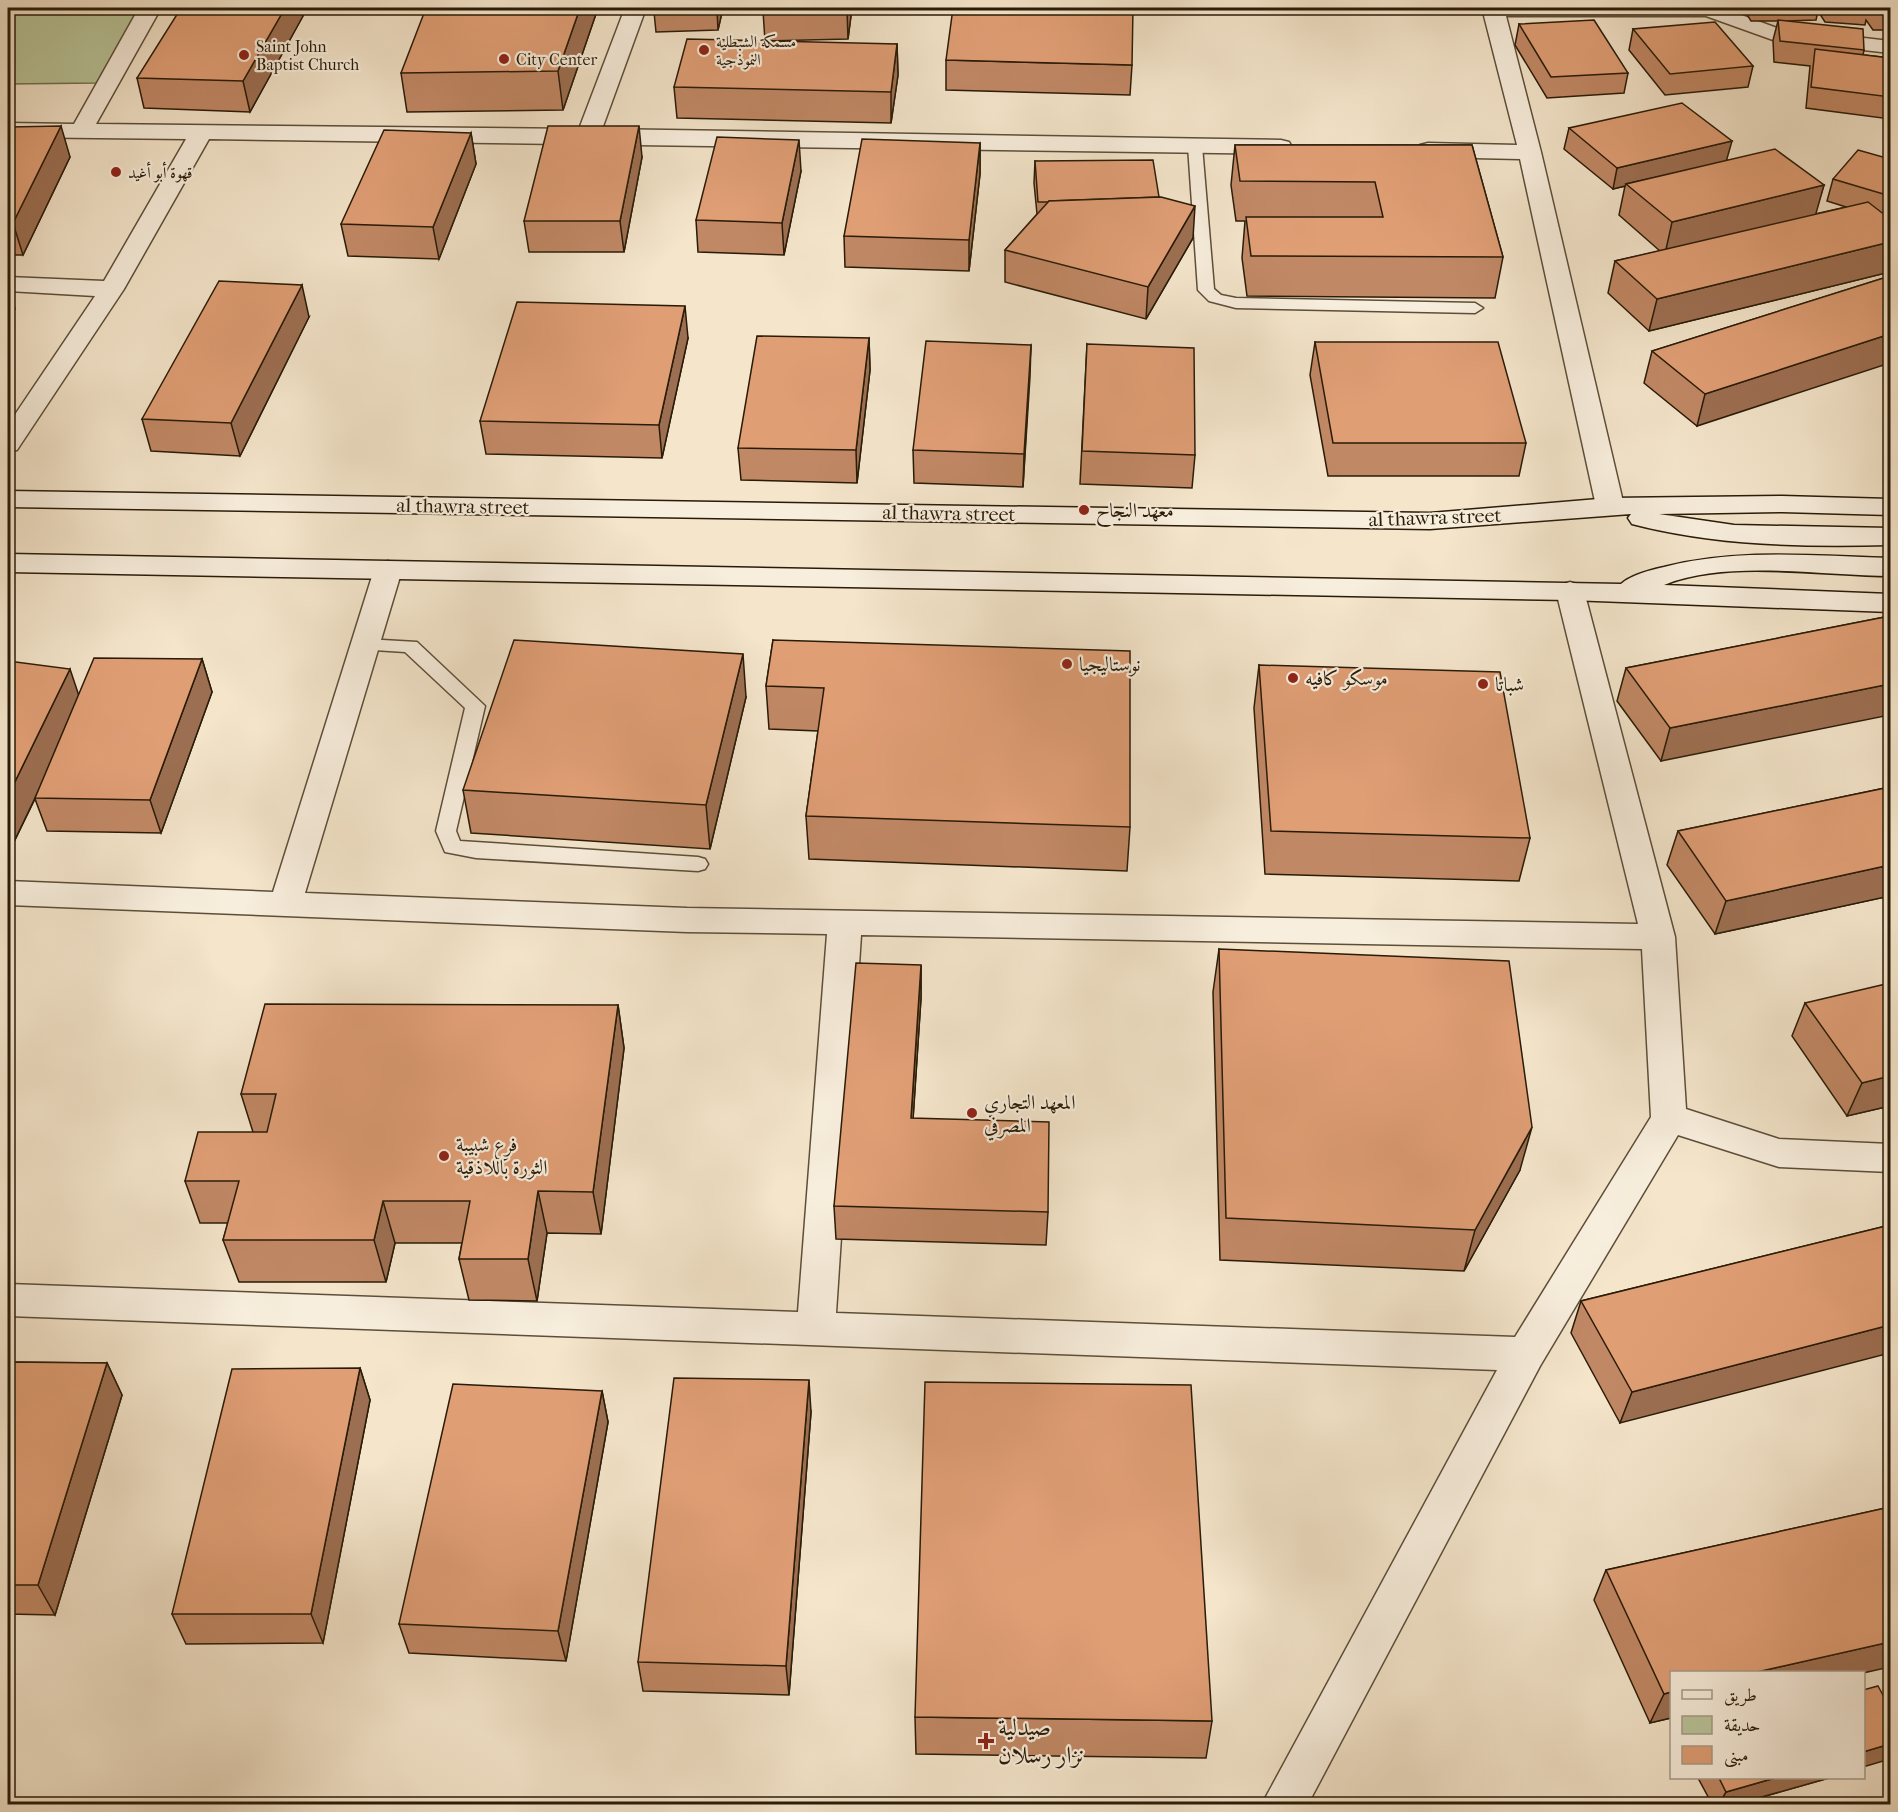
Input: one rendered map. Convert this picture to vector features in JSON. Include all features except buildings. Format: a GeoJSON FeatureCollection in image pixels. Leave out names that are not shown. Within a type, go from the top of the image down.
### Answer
{"type":"FeatureCollection","features":[{"type":"Feature","properties":{"kind":"street"},"geometry":{"type":"LineString","coordinates":[[81,131],[150,8]]}},
{"type":"Feature","properties":{"kind":"street"},"geometry":{"type":"LineString","coordinates":[[588,136],[636,8]]}},
{"type":"Feature","properties":{"kind":"street"},"geometry":{"type":"LineString","coordinates":[[1890,47],[1773,34],[1710,9],[1494,9],[1530,152],[1610,506],[1658,523],[1706,531],[1890,537]]}},
{"type":"Feature","properties":{"kind":"street"},"geometry":{"type":"LineString","coordinates":[[8,130],[588,136],[1302,148]]}},
{"type":"Feature","properties":{"kind":"street"},"geometry":{"type":"LineString","coordinates":[[8,444],[112,289],[201,133]]}},
{"type":"Feature","properties":{"kind":"street"},"geometry":{"type":"LineString","coordinates":[[1410,150],[1530,152]]}},
{"type":"Feature","properties":{"kind":"street"},"geometry":{"type":"LineString","coordinates":[[8,284],[112,289]]}},
{"type":"Feature","properties":{"kind":"street","name":"al thawra street"},"geometry":{"type":"LineString","coordinates":[[8,498],[1430,521],[1610,506],[1782,504],[1890,507]]}},
{"type":"Feature","properties":{"kind":"street"},"geometry":{"type":"LineString","coordinates":[[8,563],[1570,591],[1890,603]]}},
{"type":"Feature","properties":{"kind":"street"},"geometry":{"type":"LineString","coordinates":[[1623,593],[1667,573],[1723,564],[1890,567]]}},
{"type":"Feature","properties":{"kind":"street"},"geometry":{"type":"LineString","coordinates":[[286,903],[388,570]]}},
{"type":"Feature","properties":{"kind":"street"},"geometry":{"type":"LineString","coordinates":[[1284,1804],[1526,1354],[1669,1118],[1658,937],[1570,591]]}},
{"type":"Feature","properties":{"kind":"street"},"geometry":{"type":"LineString","coordinates":[[8,893],[687,920],[1658,937]]}},
{"type":"Feature","properties":{"kind":"street"},"geometry":{"type":"LineString","coordinates":[[816,1329],[845,923]]}},
{"type":"Feature","properties":{"kind":"street"},"geometry":{"type":"LineString","coordinates":[[1669,1118],[1779,1153],[1890,1158]]}},
{"type":"Feature","properties":{"kind":"street"},"geometry":{"type":"LineString","coordinates":[[8,1300],[1526,1354]]}},
{"type":"Feature","properties":{"kind":"lane"},"geometry":{"type":"LineString","coordinates":[[1195,146],[1206,290],[1215,298],[1236,303],[1474,308]]}},
{"type":"Feature","properties":{"kind":"lane"},"geometry":{"type":"LineString","coordinates":[[365,645],[410,646],[475,706],[446,831],[453,847],[476,851],[698,864]]}},
{"type":"Feature","properties":{"kind":"green space"},"geometry":{"type":"Polygon","coordinates":[[[8,8],[147,8],[97,83],[8,84],[8,8]]]}},
{"type":"Feature","properties":{"kind":"place","name":"مسمكة الشبطلية النموذجية"},"geometry":{"type":"Point","coordinates":[704,50]}},
{"type":"Feature","properties":{"kind":"place","name":"Saint John Baptist Church"},"geometry":{"type":"Point","coordinates":[244,55]}},
{"type":"Feature","properties":{"kind":"place","name":"City Center"},"geometry":{"type":"Point","coordinates":[504,59]}},
{"type":"Feature","properties":{"kind":"place","name":"قهوة أبو أغيد"},"geometry":{"type":"Point","coordinates":[116,172]}},
{"type":"Feature","properties":{"kind":"place","name":"معهد النجاح"},"geometry":{"type":"Point","coordinates":[1084,510]}},
{"type":"Feature","properties":{"kind":"place","name":"نوستاليجيا"},"geometry":{"type":"Point","coordinates":[1067,664]}},
{"type":"Feature","properties":{"kind":"place","name":"موسكو كافيه"},"geometry":{"type":"Point","coordinates":[1293,678]}},
{"type":"Feature","properties":{"kind":"place","name":"شباتا"},"geometry":{"type":"Point","coordinates":[1483,684]}},
{"type":"Feature","properties":{"kind":"place","name":"المعهد التجاري المصرفي"},"geometry":{"type":"Point","coordinates":[972,1113]}},
{"type":"Feature","properties":{"kind":"place","name":"فرع شبيبة الثورة باللاذقية"},"geometry":{"type":"Point","coordinates":[444,1156]}},
{"type":"Feature","properties":{"kind":"place","name":"صيدلية نزار رسلان"},"geometry":{"type":"Point","coordinates":[986,1741]}}]}
